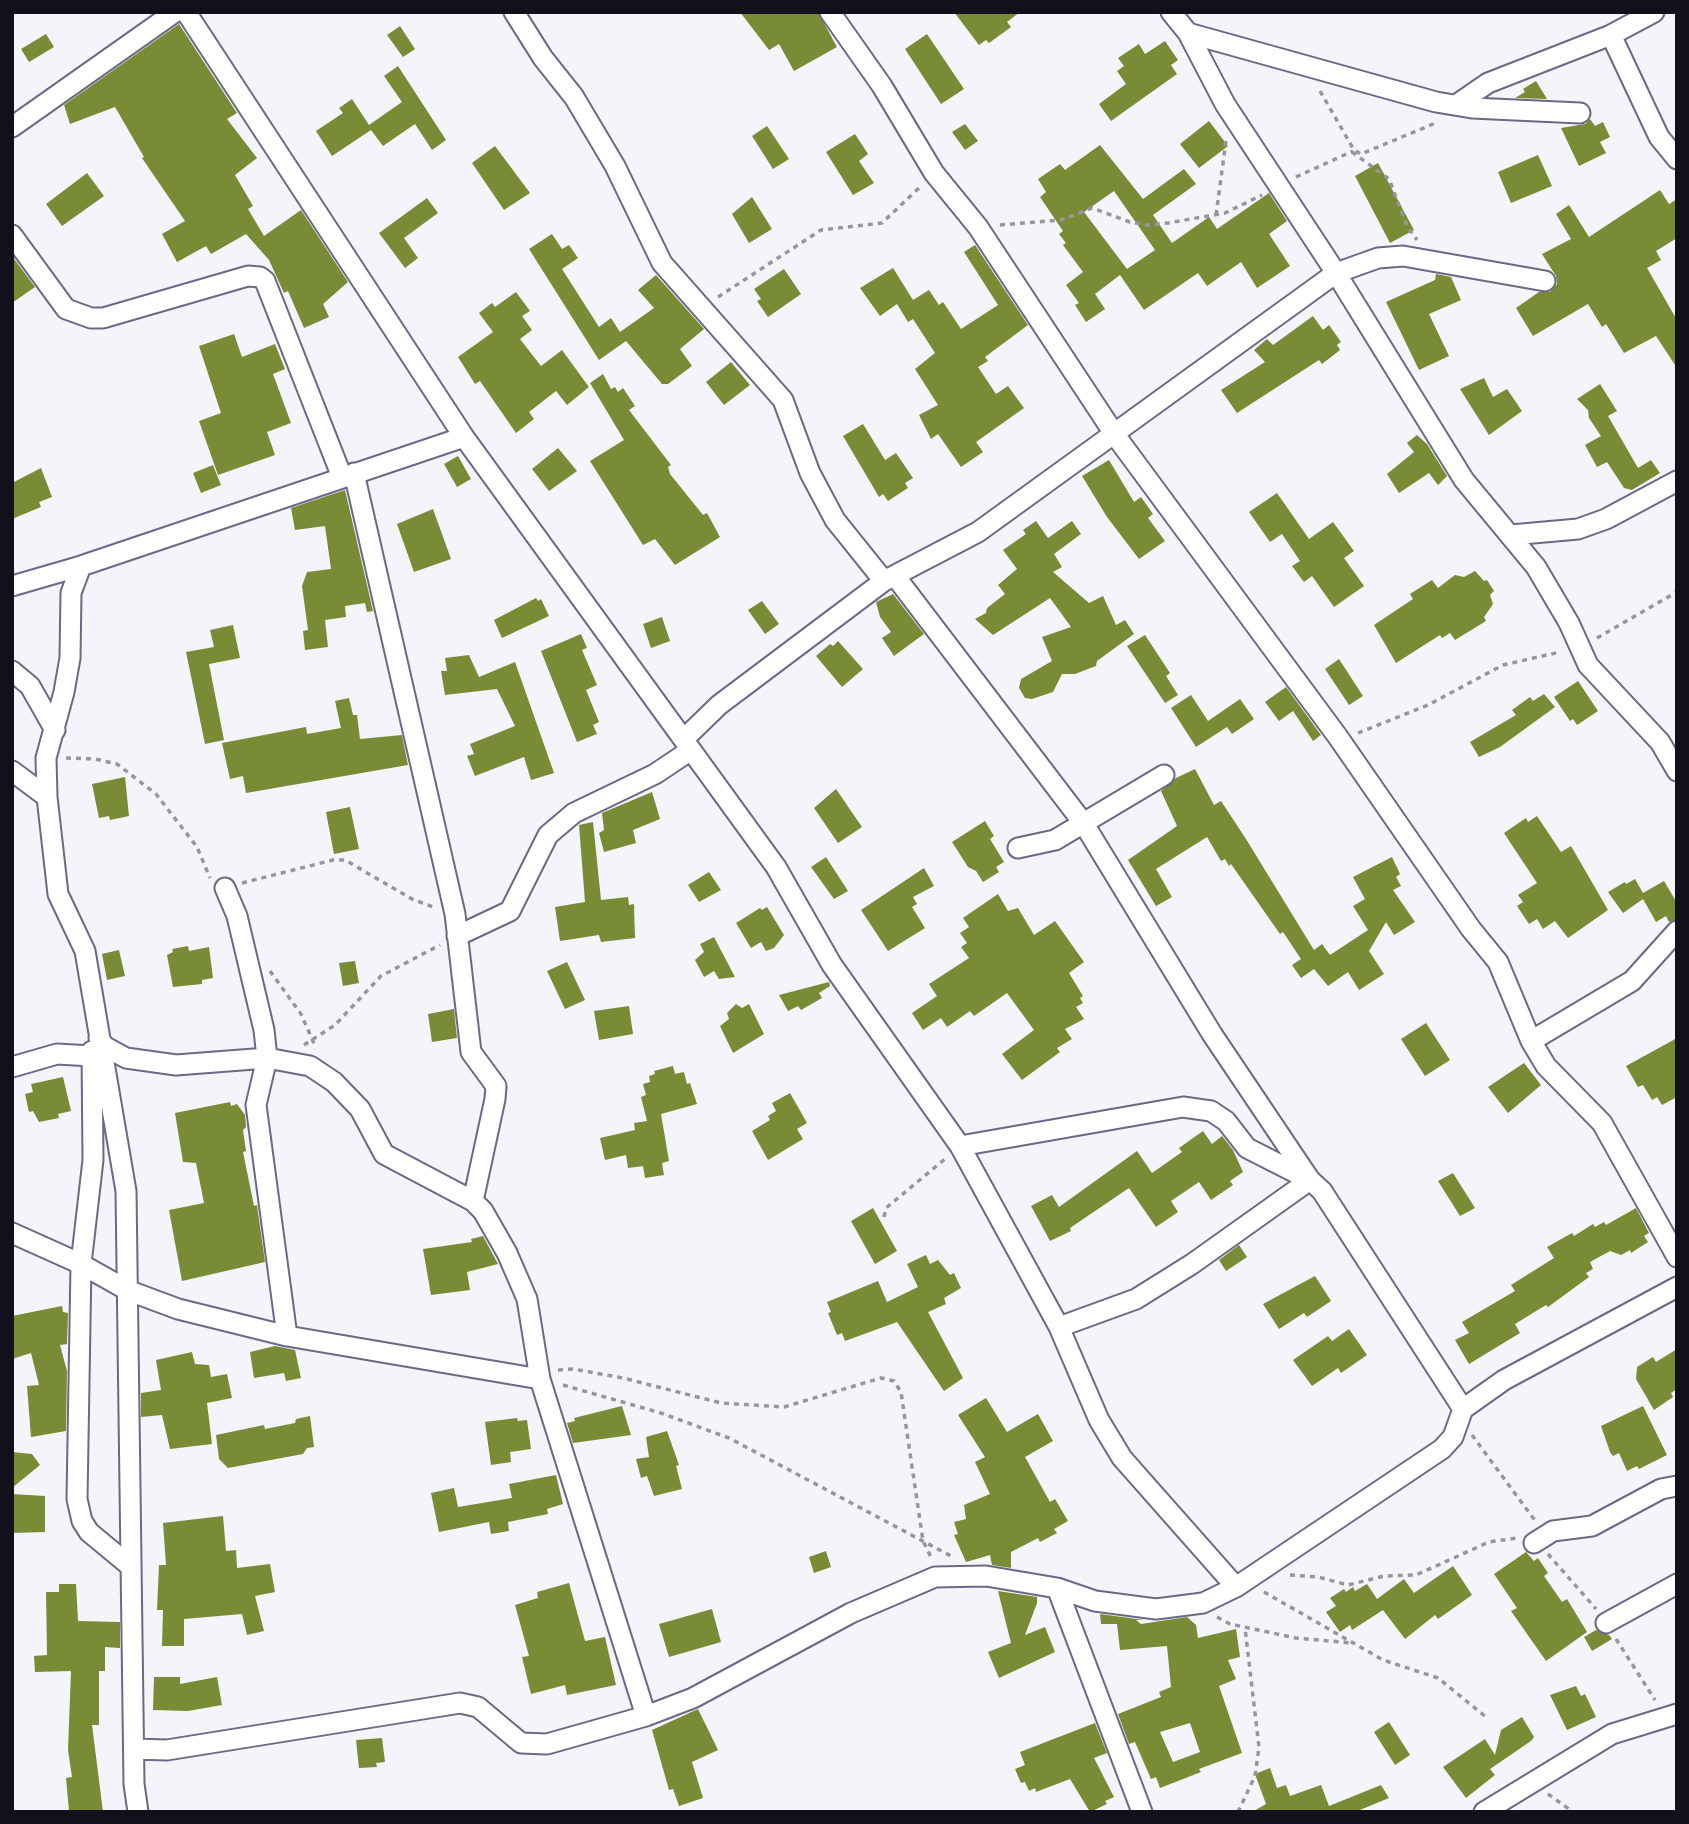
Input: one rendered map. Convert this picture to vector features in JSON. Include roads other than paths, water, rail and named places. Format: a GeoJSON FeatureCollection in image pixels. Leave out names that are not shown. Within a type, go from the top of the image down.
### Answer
{"type":"FeatureCollection","features":[{"type":"Feature","properties":{"kind":"street"},"geometry":{"type":"LineString","coordinates":[[12,127],[175,12]]}},
{"type":"Feature","properties":{"kind":"street"},"geometry":{"type":"LineString","coordinates":[[186,12],[464,437],[776,867],[832,965],[960,1146],[1059,1327],[1099,1420],[1122,1458],[1244,1580]]}},
{"type":"Feature","properties":{"kind":"street"},"geometry":{"type":"LineString","coordinates":[[514,12],[543,58],[574,97],[608,154],[662,263],[783,400],[793,420],[810,473],[835,520],[890,578],[1084,824],[1212,1034],[1310,1180],[1329,1202],[1461,1415]]}},
{"type":"Feature","properties":{"kind":"street"},"geometry":{"type":"LineString","coordinates":[[830,12],[882,86],[934,173],[978,227],[1115,435],[1339,737],[1471,929],[1498,962],[1531,1041],[1546,1066],[1602,1123],[1677,1257]]}},
{"type":"Feature","properties":{"kind":"street"},"geometry":{"type":"LineString","coordinates":[[1171,12],[1188,33],[1225,104],[1336,273],[1464,480],[1536,567],[1569,623],[1578,648],[1597,675],[1660,742],[1677,771]]}},
{"type":"Feature","properties":{"kind":"street"},"geometry":{"type":"LineString","coordinates":[[1464,107],[1488,83],[1611,35],[1654,12]]}},
{"type":"Feature","properties":{"kind":"street"},"geometry":{"type":"LineString","coordinates":[[1188,33],[1306,67],[1464,107],[1580,113]]}},
{"type":"Feature","properties":{"kind":"street"},"geometry":{"type":"LineString","coordinates":[[1611,35],[1659,137],[1677,159]]}},
{"type":"Feature","properties":{"kind":"street"},"geometry":{"type":"LineString","coordinates":[[12,235],[66,309],[91,318],[248,276],[260,277],[265,281],[348,475],[455,914],[471,1052],[496,1086],[473,1201]]}},
{"type":"Feature","properties":{"kind":"street"},"geometry":{"type":"LineString","coordinates":[[457,936],[510,911],[548,835],[574,813],[654,774],[688,744],[719,705],[890,578],[978,532],[1336,273],[1378,258],[1431,258],[1545,281]]}},
{"type":"Feature","properties":{"kind":"street"},"geometry":{"type":"LineString","coordinates":[[12,586],[81,566],[464,437]]}},
{"type":"Feature","properties":{"kind":"street"},"geometry":{"type":"LineString","coordinates":[[1511,535],[1578,529],[1606,519],[1677,481]]}},
{"type":"Feature","properties":{"kind":"street"},"geometry":{"type":"LineString","coordinates":[[81,566],[71,593],[70,658],[55,730],[46,758],[47,797],[58,894],[66,915],[82,938],[91,987],[96,1047],[93,1151],[80,1264],[79,1511],[89,1532],[130,1566]]}},
{"type":"Feature","properties":{"kind":"street"},"geometry":{"type":"LineString","coordinates":[[12,671],[30,686],[55,730]]}},
{"type":"Feature","properties":{"kind":"street"},"geometry":{"type":"LineString","coordinates":[[12,771],[47,797]]}},
{"type":"Feature","properties":{"kind":"street"},"geometry":{"type":"LineString","coordinates":[[1018,848],[1055,840],[1164,775]]}},
{"type":"Feature","properties":{"kind":"street"},"geometry":{"type":"LineString","coordinates":[[225,888],[237,916],[272,1059],[256,1105],[287,1336]]}},
{"type":"Feature","properties":{"kind":"street"},"geometry":{"type":"LineString","coordinates":[[1531,1041],[1632,981],[1677,931]]}},
{"type":"Feature","properties":{"kind":"street"},"geometry":{"type":"LineString","coordinates":[[12,1067],[57,1054],[104,1046],[126,1058],[176,1065],[272,1059],[299,1062],[324,1074],[360,1109],[384,1154],[473,1201],[491,1222],[527,1299],[540,1375],[646,1716]]}},
{"type":"Feature","properties":{"kind":"street"},"geometry":{"type":"LineString","coordinates":[[96,1047],[126,1191],[134,1784],[138,1812]]}},
{"type":"Feature","properties":{"kind":"street"},"geometry":{"type":"LineString","coordinates":[[960,1146],[1183,1107],[1211,1111],[1226,1121],[1247,1148],[1310,1180]]}},
{"type":"Feature","properties":{"kind":"street"},"geometry":{"type":"LineString","coordinates":[[1059,1327],[1136,1299],[1192,1264],[1310,1180]]}},
{"type":"Feature","properties":{"kind":"street"},"geometry":{"type":"LineString","coordinates":[[12,1233],[80,1264],[127,1290],[178,1309],[287,1336],[540,1375]]}},
{"type":"Feature","properties":{"kind":"street"},"geometry":{"type":"LineString","coordinates":[[135,1749],[167,1750],[460,1703],[478,1707],[521,1743],[547,1744],[646,1716],[693,1698],[851,1613],[955,1567],[986,1576],[1057,1588],[1095,1601],[1156,1609],[1203,1603],[1244,1580],[1442,1449],[1453,1437],[1461,1415],[1535,1361],[1601,1330],[1677,1287]]}},
{"type":"Feature","properties":{"kind":"street"},"geometry":{"type":"LineString","coordinates":[[1539,1539],[1592,1526],[1661,1489],[1677,1486]]}},
{"type":"Feature","properties":{"kind":"street"},"geometry":{"type":"LineString","coordinates":[[1606,1623],[1677,1584]]}},
{"type":"Feature","properties":{"kind":"street"},"geometry":{"type":"LineString","coordinates":[[1057,1588],[1142,1812]]}},
{"type":"Feature","properties":{"kind":"street"},"geometry":{"type":"LineString","coordinates":[[1485,1812],[1612,1734],[1669,1716]]}}]}
